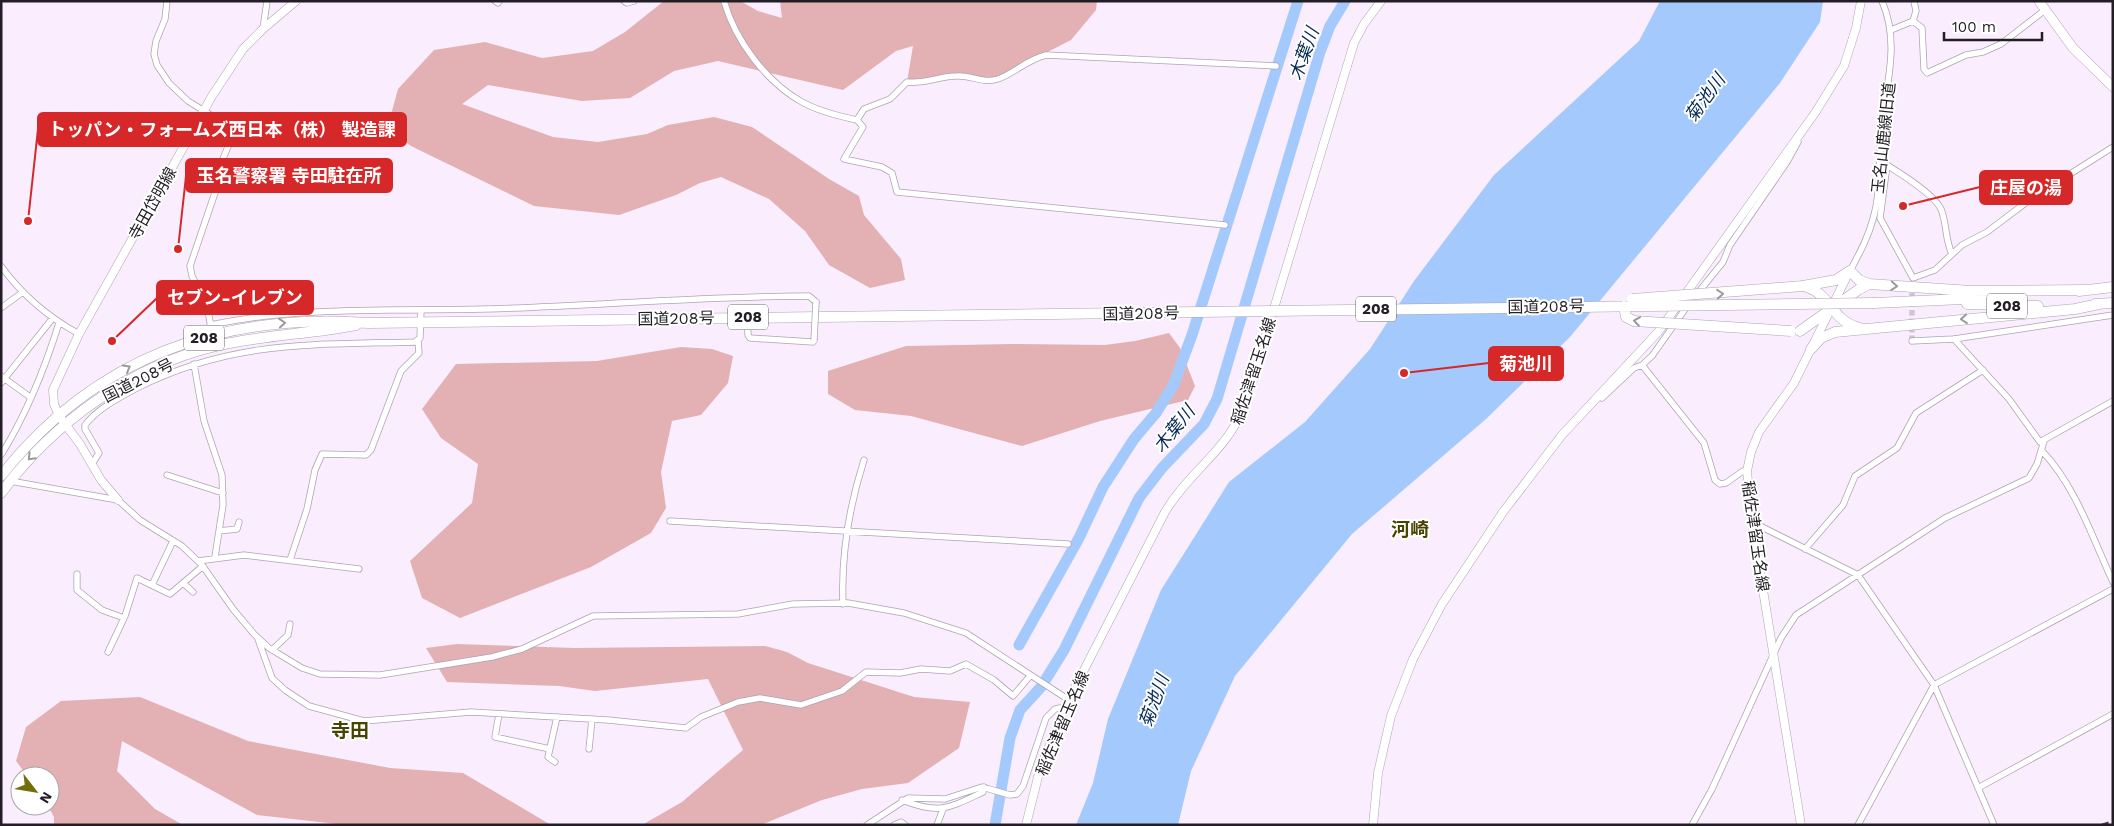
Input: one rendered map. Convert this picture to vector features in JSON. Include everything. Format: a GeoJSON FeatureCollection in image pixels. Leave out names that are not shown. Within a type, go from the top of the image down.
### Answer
{"type":"FeatureCollection","features":[{"type":"Feature","properties":{"kind":"highway"},"geometry":{"type":"LineString","coordinates":[[1584,305],[1606,301],[1706,295],[1804,286],[1836,280],[1850,271],[1859,280],[1869,284],[1970,291],[2084,290]]}},
{"type":"Feature","properties":{"kind":"highway"},"geometry":{"type":"LineString","coordinates":[[1795,331],[1869,284]]}},
{"type":"Feature","properties":{"kind":"highway"},"geometry":{"type":"LineString","coordinates":[[1804,286],[1821,293],[1839,318],[1848,325],[1865,329]]}},
{"type":"Feature","properties":{"kind":"highway","name":"国道208号"},"geometry":{"type":"LineString","coordinates":[[1,493],[18,456],[88,391],[136,362],[211,330],[280,323],[331,320],[369,323],[1584,305],[1874,303],[2061,295],[2113,287]]}},
{"type":"Feature","properties":{"kind":"highway","name":"国道208号"},"geometry":{"type":"LineString","coordinates":[[1914,301],[2016,306],[2113,303]]}},
{"type":"Feature","properties":{"kind":"highway"},"geometry":{"type":"LineString","coordinates":[[1624,306],[1626,317],[1634,321],[1795,331],[1808,340],[1811,349],[1821,338],[1835,332],[2074,309],[2100,304]]}},
{"type":"Feature","properties":{"kind":"highway","name":"国道208号"},"geometry":{"type":"LineString","coordinates":[[6,479],[65,425],[95,402],[143,373],[216,351],[369,323]]}},
{"type":"Feature","properties":{"kind":"main road","name":"寺田岱明線"},"geometry":{"type":"LineString","coordinates":[[118,500],[59,416],[54,404],[53,390],[79,334],[203,110],[243,49],[296,1]]}},
{"type":"Feature","properties":{"kind":"main road","name":"稲佐津留玉名線"},"geometry":{"type":"LineString","coordinates":[[1026,825],[1040,769],[1067,704],[1174,497],[1225,443],[1236,427],[1244,408],[1354,43],[1364,24],[1381,1]]}},
{"type":"Feature","properties":{"kind":"main road"},"geometry":{"type":"LineString","coordinates":[[1373,825],[1378,774],[1391,716],[1423,640],[1442,604],[1503,512],[1577,417],[1659,331],[1832,87],[1844,66],[1856,28],[1861,1]]}},
{"type":"Feature","properties":{"kind":"main road"},"geometry":{"type":"LineString","coordinates":[[2039,1],[2073,48],[2113,87]]}},
{"type":"Feature","properties":{"kind":"main road","name":"稲佐津留玉名線"},"geometry":{"type":"LineString","coordinates":[[1800,825],[1752,522],[1747,471],[1751,452],[1759,432],[1794,383],[1850,271]]}},
{"type":"Feature","properties":{"kind":"street"},"geometry":{"type":"LineString","coordinates":[[166,1],[165,19],[155,47],[157,65],[169,83],[188,101],[235,130],[222,160],[218,184],[190,266],[192,276],[207,306],[216,351]]}},
{"type":"Feature","properties":{"kind":"street"},"geometry":{"type":"LineString","coordinates":[[263,29],[267,1]]}},
{"type":"Feature","properties":{"kind":"street"},"geometry":{"type":"LineString","coordinates":[[495,1],[498,3],[499,1]]}},
{"type":"Feature","properties":{"kind":"street"},"geometry":{"type":"LineString","coordinates":[[624,1],[634,1]]}},
{"type":"Feature","properties":{"kind":"street"},"geometry":{"type":"LineString","coordinates":[[724,1],[737,33],[748,51],[780,85],[802,102],[856,120],[863,127],[844,159],[882,167],[892,173],[897,192],[1225,225]]}},
{"type":"Feature","properties":{"kind":"street","name":"玉名山鹿線旧道"},"geometry":{"type":"LineString","coordinates":[[1850,271],[1864,245],[1874,218],[1881,154],[1881,133],[1893,55],[1891,30],[1882,1]]}},
{"type":"Feature","properties":{"kind":"street"},"geometry":{"type":"LineString","coordinates":[[1913,21],[1916,11],[1914,1]]}},
{"type":"Feature","properties":{"kind":"street"},"geometry":{"type":"LineString","coordinates":[[1913,21],[1922,28],[1924,69],[1927,73],[1966,55],[1984,52],[2001,44],[2046,10]]}},
{"type":"Feature","properties":{"kind":"street"},"geometry":{"type":"LineString","coordinates":[[1891,30],[1913,21]]}},
{"type":"Feature","properties":{"kind":"street"},"geometry":{"type":"LineString","coordinates":[[856,120],[864,109],[890,99],[907,82],[932,82],[958,75],[989,82],[1001,78],[1032,58],[1046,55],[1276,66]]}},
{"type":"Feature","properties":{"kind":"street"},"geometry":{"type":"LineString","coordinates":[[1577,417],[1585,414],[1628,374],[1652,356],[1667,332],[1723,262],[1730,245],[1787,162],[1798,143],[1798,134]]}},
{"type":"Feature","properties":{"kind":"street"},"geometry":{"type":"LineString","coordinates":[[1887,165],[1880,218],[1912,278],[1935,270],[1970,240],[1987,232],[2032,198],[2113,146]]}},
{"type":"Feature","properties":{"kind":"street"},"geometry":{"type":"LineString","coordinates":[[1881,154],[1887,165],[1920,187],[1941,208],[1946,242],[1952,254]]}},
{"type":"Feature","properties":{"kind":"street"},"geometry":{"type":"LineString","coordinates":[[1,266],[23,292],[52,319],[79,334]]}},
{"type":"Feature","properties":{"kind":"street"},"geometry":{"type":"LineString","coordinates":[[1,308],[23,292]]}},
{"type":"Feature","properties":{"kind":"street"},"geometry":{"type":"LineString","coordinates":[[211,330],[251,316],[301,312],[485,309],[709,297],[809,296],[816,302],[814,340],[813,342],[796,342],[750,338],[747,317]]}},
{"type":"Feature","properties":{"kind":"street"},"geometry":{"type":"LineString","coordinates":[[290,560],[306,509],[315,470],[322,454],[366,455],[371,450],[401,371],[419,353],[418,340],[421,334],[421,310]]}},
{"type":"Feature","properties":{"kind":"street"},"geometry":{"type":"LineString","coordinates":[[1912,340],[1954,339],[2113,315]]}},
{"type":"Feature","properties":{"kind":"street"},"geometry":{"type":"LineString","coordinates":[[30,397],[3,379],[52,319]]}},
{"type":"Feature","properties":{"kind":"street"},"geometry":{"type":"LineString","coordinates":[[1,455],[52,348],[59,323]]}},
{"type":"Feature","properties":{"kind":"street"},"geometry":{"type":"LineString","coordinates":[[1954,339],[2010,399],[2040,442],[2113,401]]}},
{"type":"Feature","properties":{"kind":"street"},"geometry":{"type":"LineString","coordinates":[[92,464],[99,453],[85,430],[88,421],[128,393],[175,370],[194,364],[216,351],[288,345],[418,340]]}},
{"type":"Feature","properties":{"kind":"street"},"geometry":{"type":"LineString","coordinates":[[194,364],[204,421],[222,475],[223,492],[216,557]]}},
{"type":"Feature","properties":{"kind":"street"},"geometry":{"type":"LineString","coordinates":[[1642,365],[1704,443],[1715,480],[1720,484],[1726,483],[1743,470],[1747,471]]}},
{"type":"Feature","properties":{"kind":"street"},"geometry":{"type":"LineString","coordinates":[[1805,549],[1843,505],[1855,476],[1896,448],[1916,413],[1983,370]]}},
{"type":"Feature","properties":{"kind":"street"},"geometry":{"type":"LineString","coordinates":[[1692,825],[1712,789],[1774,656],[1780,638],[1796,615],[1945,518],[2029,478],[2042,451],[2044,441]]}},
{"type":"Feature","properties":{"kind":"street"},"geometry":{"type":"LineString","coordinates":[[2042,451],[2050,460],[2077,503],[2113,582]]}},
{"type":"Feature","properties":{"kind":"street"},"geometry":{"type":"LineString","coordinates":[[843,604],[842,569],[846,530],[864,460]]}},
{"type":"Feature","properties":{"kind":"street"},"geometry":{"type":"LineString","coordinates":[[167,475],[223,492]]}},
{"type":"Feature","properties":{"kind":"street"},"geometry":{"type":"LineString","coordinates":[[6,479],[118,500],[140,520],[174,541],[198,561],[233,609],[257,637],[272,650],[302,668],[320,674],[380,675],[510,653],[593,616],[738,614],[793,604],[843,604],[877,607],[945,625],[966,634],[1055,693],[1067,704],[1048,714],[1023,786],[1017,794],[986,788],[945,799],[908,798],[902,800],[867,825]]}},
{"type":"Feature","properties":{"kind":"street"},"geometry":{"type":"LineString","coordinates":[[670,521],[1068,544]]}},
{"type":"Feature","properties":{"kind":"street"},"geometry":{"type":"LineString","coordinates":[[219,531],[236,529],[239,522]]}},
{"type":"Feature","properties":{"kind":"street"},"geometry":{"type":"LineString","coordinates":[[1752,522],[1858,575],[1934,685],[1994,825]]}},
{"type":"Feature","properties":{"kind":"street"},"geometry":{"type":"LineString","coordinates":[[152,585],[174,541]]}},
{"type":"Feature","properties":{"kind":"street"},"geometry":{"type":"LineString","coordinates":[[198,561],[216,557],[244,555],[359,569]]}},
{"type":"Feature","properties":{"kind":"street"},"geometry":{"type":"LineString","coordinates":[[108,652],[124,618],[137,578],[170,594],[203,566]]}},
{"type":"Feature","properties":{"kind":"street"},"geometry":{"type":"LineString","coordinates":[[77,574],[77,590],[102,610],[124,618]]}},
{"type":"Feature","properties":{"kind":"street"},"geometry":{"type":"LineString","coordinates":[[183,583],[193,592]]}},
{"type":"Feature","properties":{"kind":"street"},"geometry":{"type":"LineString","coordinates":[[1858,825],[1934,685],[2113,589]]}},
{"type":"Feature","properties":{"kind":"street"},"geometry":{"type":"LineString","coordinates":[[272,650],[288,635],[290,624]]}},
{"type":"Feature","properties":{"kind":"street"},"geometry":{"type":"LineString","coordinates":[[257,637],[272,678],[309,706],[364,721],[471,712],[592,719],[686,728],[701,717],[738,702],[760,698],[801,705],[842,691],[866,672],[900,673],[920,669],[950,671],[966,664],[994,680],[1013,696],[1030,676]]}},
{"type":"Feature","properties":{"kind":"street"},"geometry":{"type":"LineString","coordinates":[[499,714],[495,738],[550,749]]}},
{"type":"Feature","properties":{"kind":"street"},"geometry":{"type":"LineString","coordinates":[[1978,788],[2113,714]]}},
{"type":"Feature","properties":{"kind":"street"},"geometry":{"type":"LineString","coordinates":[[555,762],[548,757],[557,717]]}},
{"type":"Feature","properties":{"kind":"street"},"geometry":{"type":"LineString","coordinates":[[589,749],[592,719]]}},
{"type":"Feature","properties":{"kind":"street"},"geometry":{"type":"LineString","coordinates":[[902,800],[943,809],[983,792],[986,788]]}},
{"type":"Feature","properties":{"kind":"street"},"geometry":{"type":"LineString","coordinates":[[937,825],[943,809]]}},
{"type":"Feature","properties":{"kind":"street"},"geometry":{"type":"LineString","coordinates":[[894,825],[901,822],[905,825]]}},
{"type":"Feature","properties":{"kind":"shaded area"},"geometry":{"type":"Polygon","coordinates":[[[664,1],[740,1],[758,11],[782,18],[780,1],[1097,1],[1096,10],[1071,40],[989,82],[958,75],[907,82],[913,46],[896,51],[843,90],[718,61],[674,71],[630,98],[582,101],[488,85],[462,104],[553,137],[598,142],[647,134],[668,125],[714,117],[752,127],[829,179],[859,196],[864,215],[901,259],[905,280],[870,288],[829,265],[805,231],[769,199],[721,177],[700,183],[676,195],[619,215],[534,206],[411,146],[387,129],[398,89],[434,50],[485,42],[542,58],[593,51],[625,32],[664,1]]]}},
{"type":"Feature","properties":{"kind":"shaded area"},"geometry":{"type":"Polygon","coordinates":[[[1169,333],[1180,348],[1195,386],[1188,400],[1100,421],[1022,446],[911,416],[855,410],[828,394],[828,371],[906,346],[1105,345],[1135,341],[1169,333]]]}},
{"type":"Feature","properties":{"kind":"shaded area"},"geometry":{"type":"Polygon","coordinates":[[[681,347],[712,349],[733,356],[728,383],[701,415],[672,421],[661,472],[666,508],[651,533],[591,567],[460,618],[422,598],[410,561],[472,503],[478,464],[441,438],[422,409],[456,364],[597,361],[681,347]]]}},
{"type":"Feature","properties":{"kind":"shaded area"},"geometry":{"type":"Polygon","coordinates":[[[457,644],[575,648],[765,646],[787,652],[808,663],[914,697],[970,702],[959,748],[908,783],[862,789],[822,800],[761,825],[642,825],[682,802],[743,750],[708,679],[595,691],[559,686],[447,682],[426,648],[457,644]]]}},
{"type":"Feature","properties":{"kind":"shaded area"},"geometry":{"type":"Polygon","coordinates":[[[140,697],[248,741],[390,768],[463,773],[551,825],[346,825],[257,815],[122,741],[117,771],[155,809],[183,825],[54,825],[53,816],[60,816],[60,766],[20,766],[16,761],[26,727],[61,701],[140,697]]]}},
{"type":"Feature","properties":{"kind":"water"},"geometry":{"type":"Polygon","coordinates":[[[1660,1],[1823,1],[1820,22],[1780,83],[1570,337],[1486,419],[1352,534],[1235,676],[1191,771],[1178,825],[1076,825],[1093,783],[1108,719],[1161,590],[1229,482],[1305,422],[1370,349],[1414,281],[1494,175],[1639,41],[1660,1]]]}},
{"type":"Feature","properties":{"kind":"waterway"},"geometry":{"type":"LineString","coordinates":[[1019,645],[1079,538],[1103,487],[1134,439],[1156,413],[1173,386],[1192,335],[1298,1]]}},
{"type":"Feature","properties":{"kind":"waterway","name":"木葉川"},"geometry":{"type":"LineString","coordinates":[[995,825],[1010,738],[1020,710],[1041,687],[1064,650],[1139,498],[1162,468],[1204,424],[1217,399],[1320,52],[1330,26],[1345,1]]}},
{"type":"Feature","properties":{"kind":"tunnel"},"geometry":{"type":"LineString","coordinates":[[1912,285],[1912,341]]}},
{"type":"Feature","properties":{"kind":"railway"},"geometry":{"type":"LineString","coordinates":[[2101,825],[2113,821]]}},
{"type":"Feature","properties":{"kind":"place","name":"庄屋の湯"},"geometry":{"type":"Point","coordinates":[1903,206]}},
{"type":"Feature","properties":{"kind":"place","name":"トッパン・フォームズ西日本（株） 製造課"},"geometry":{"type":"Point","coordinates":[28,221]}},
{"type":"Feature","properties":{"kind":"place","name":"玉名警察署 寺田駐在所"},"geometry":{"type":"Point","coordinates":[178,249]}},
{"type":"Feature","properties":{"kind":"place","name":"セブン-イレブン"},"geometry":{"type":"Point","coordinates":[112,341]}},
{"type":"Feature","properties":{"kind":"place","name":"菊池川"},"geometry":{"type":"Point","coordinates":[1404,373]}},
{"type":"Feature","properties":{"kind":"district","name":"河崎"},"geometry":{"type":"Point","coordinates":[1410,529]}},
{"type":"Feature","properties":{"kind":"district","name":"寺田"},"geometry":{"type":"Point","coordinates":[350,730]}}]}
